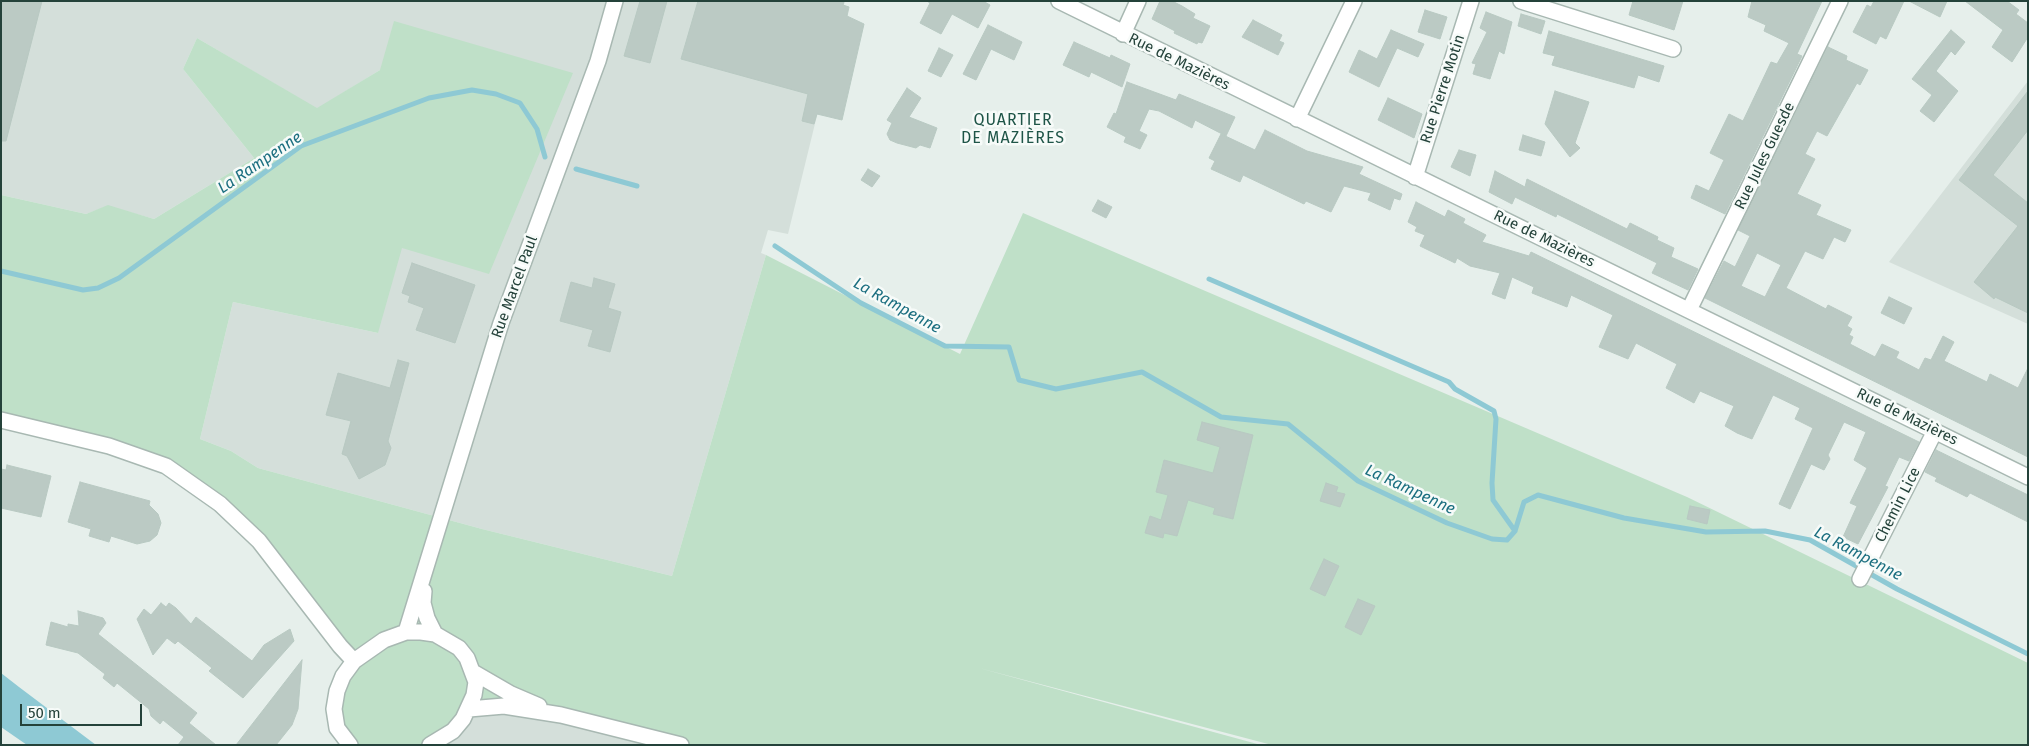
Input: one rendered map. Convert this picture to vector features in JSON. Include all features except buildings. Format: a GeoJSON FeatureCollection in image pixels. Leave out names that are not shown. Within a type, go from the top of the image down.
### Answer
{"type":"FeatureCollection","features":[{"type":"Feature","properties":{"kind":"street","name":"Rue Marcel Paul"},"geometry":{"type":"LineString","coordinates":[[406,632],[425,576],[501,323],[598,61],[615,1]]}},
{"type":"Feature","properties":{"kind":"street","name":"Rue de Mazières"},"geometry":{"type":"LineString","coordinates":[[1059,1],[2028,477]]}},
{"type":"Feature","properties":{"kind":"street"},"geometry":{"type":"LineString","coordinates":[[1123,34],[1138,1]]}},
{"type":"Feature","properties":{"kind":"street"},"geometry":{"type":"LineString","coordinates":[[1297,119],[1354,1]]}},
{"type":"Feature","properties":{"kind":"street","name":"Rue Pierre Motin"},"geometry":{"type":"LineString","coordinates":[[1415,177],[1471,1]]}},
{"type":"Feature","properties":{"kind":"street"},"geometry":{"type":"LineString","coordinates":[[1521,1],[1673,49]]}},
{"type":"Feature","properties":{"kind":"street","name":"Rue Jules Guesde"},"geometry":{"type":"LineString","coordinates":[[1690,310],[1840,1]]}},
{"type":"Feature","properties":{"kind":"street"},"geometry":{"type":"LineString","coordinates":[[1,420],[109,446],[166,466],[220,504],[259,541],[340,646],[354,661]]}},
{"type":"Feature","properties":{"kind":"street","name":"Chemin Lice"},"geometry":{"type":"LineString","coordinates":[[1860,578],[1935,431]]}},
{"type":"Feature","properties":{"kind":"street","name":"Rue Marcel Paul"},"geometry":{"type":"LineString","coordinates":[[425,576],[422,603],[435,634]]}},
{"type":"Feature","properties":{"kind":"street"},"geometry":{"type":"LineString","coordinates":[[332,745],[337,728],[334,709],[337,691],[343,676],[354,661],[384,640],[406,632],[435,634],[459,648],[468,658],[476,682],[469,709],[453,731],[430,745]]}},
{"type":"Feature","properties":{"kind":"street"},"geometry":{"type":"LineString","coordinates":[[473,672],[511,694],[561,715]]}},
{"type":"Feature","properties":{"kind":"street"},"geometry":{"type":"LineString","coordinates":[[469,709],[504,706],[561,715],[681,745]]}},
{"type":"Feature","properties":{"kind":"street"},"geometry":{"type":"LineString","coordinates":[[337,728],[350,745]]}},
{"type":"Feature","properties":{"kind":"shaded area"},"geometry":{"type":"Polygon","coordinates":[[[1,1],[845,1],[788,234],[768,230],[761,253],[766,255],[672,576],[482,529],[258,468],[231,451],[200,439],[233,302],[378,333],[380,70],[317,109],[197,38],[183,69],[254,158],[154,219],[108,206],[86,214],[1,195],[1,1]]]}},
{"type":"Feature","properties":{"kind":"shaded area"},"geometry":{"type":"Polygon","coordinates":[[[2028,81],[2028,324],[1889,262],[2028,81]]]}},
{"type":"Feature","properties":{"kind":"shaded area"},"geometry":{"type":"Polygon","coordinates":[[[504,706],[680,745],[430,745],[463,719],[504,706]]]}},
{"type":"Feature","properties":{"kind":"green space"},"geometry":{"type":"Polygon","coordinates":[[[394,21],[573,73],[489,274],[402,248],[378,333],[233,302],[200,439],[231,451],[258,468],[482,529],[672,576],[766,255],[960,354],[1023,213],[1687,497],[2028,663],[2028,745],[1272,745],[979,668],[1261,745],[681,745],[629,731],[483,709],[430,745],[350,745],[334,709],[354,661],[259,541],[166,466],[1,420],[1,195],[86,214],[108,205],[154,219],[254,158],[183,69],[197,38],[317,108],[380,70],[394,21]]]}},
{"type":"Feature","properties":{"kind":"water"},"geometry":{"type":"Polygon","coordinates":[[[1,673],[96,745],[27,745],[1,727],[1,673]]]}},
{"type":"Feature","properties":{"kind":"waterway","name":"La Rampenne"},"geometry":{"type":"LineString","coordinates":[[1,271],[83,290],[98,288],[119,278],[301,146],[429,98],[472,90],[496,94],[520,103],[537,129],[545,157]]}},
{"type":"Feature","properties":{"kind":"waterway","name":"La Rampenne"},"geometry":{"type":"LineString","coordinates":[[576,169],[637,186]]}},
{"type":"Feature","properties":{"kind":"waterway","name":"La Rampenne"},"geometry":{"type":"LineString","coordinates":[[775,246],[861,303],[945,346],[1009,347],[1019,380],[1056,389],[1142,372],[1221,417],[1288,424],[1358,481],[1447,523],[1492,539],[1507,540],[1515,531],[1524,502],[1538,495],[1624,518],[1706,532],[1765,531],[1810,540],[1897,589],[2028,654]]}},
{"type":"Feature","properties":{"kind":"waterway"},"geometry":{"type":"LineString","coordinates":[[1209,279],[1449,382],[1455,389],[1494,411],[1496,419],[1492,483],[1493,500],[1515,531]]}},
{"type":"Feature","properties":{"kind":"district","name":"QUARTIER DE MAZIÈRES"},"geometry":{"type":"Point","coordinates":[1013,130]}}]}
